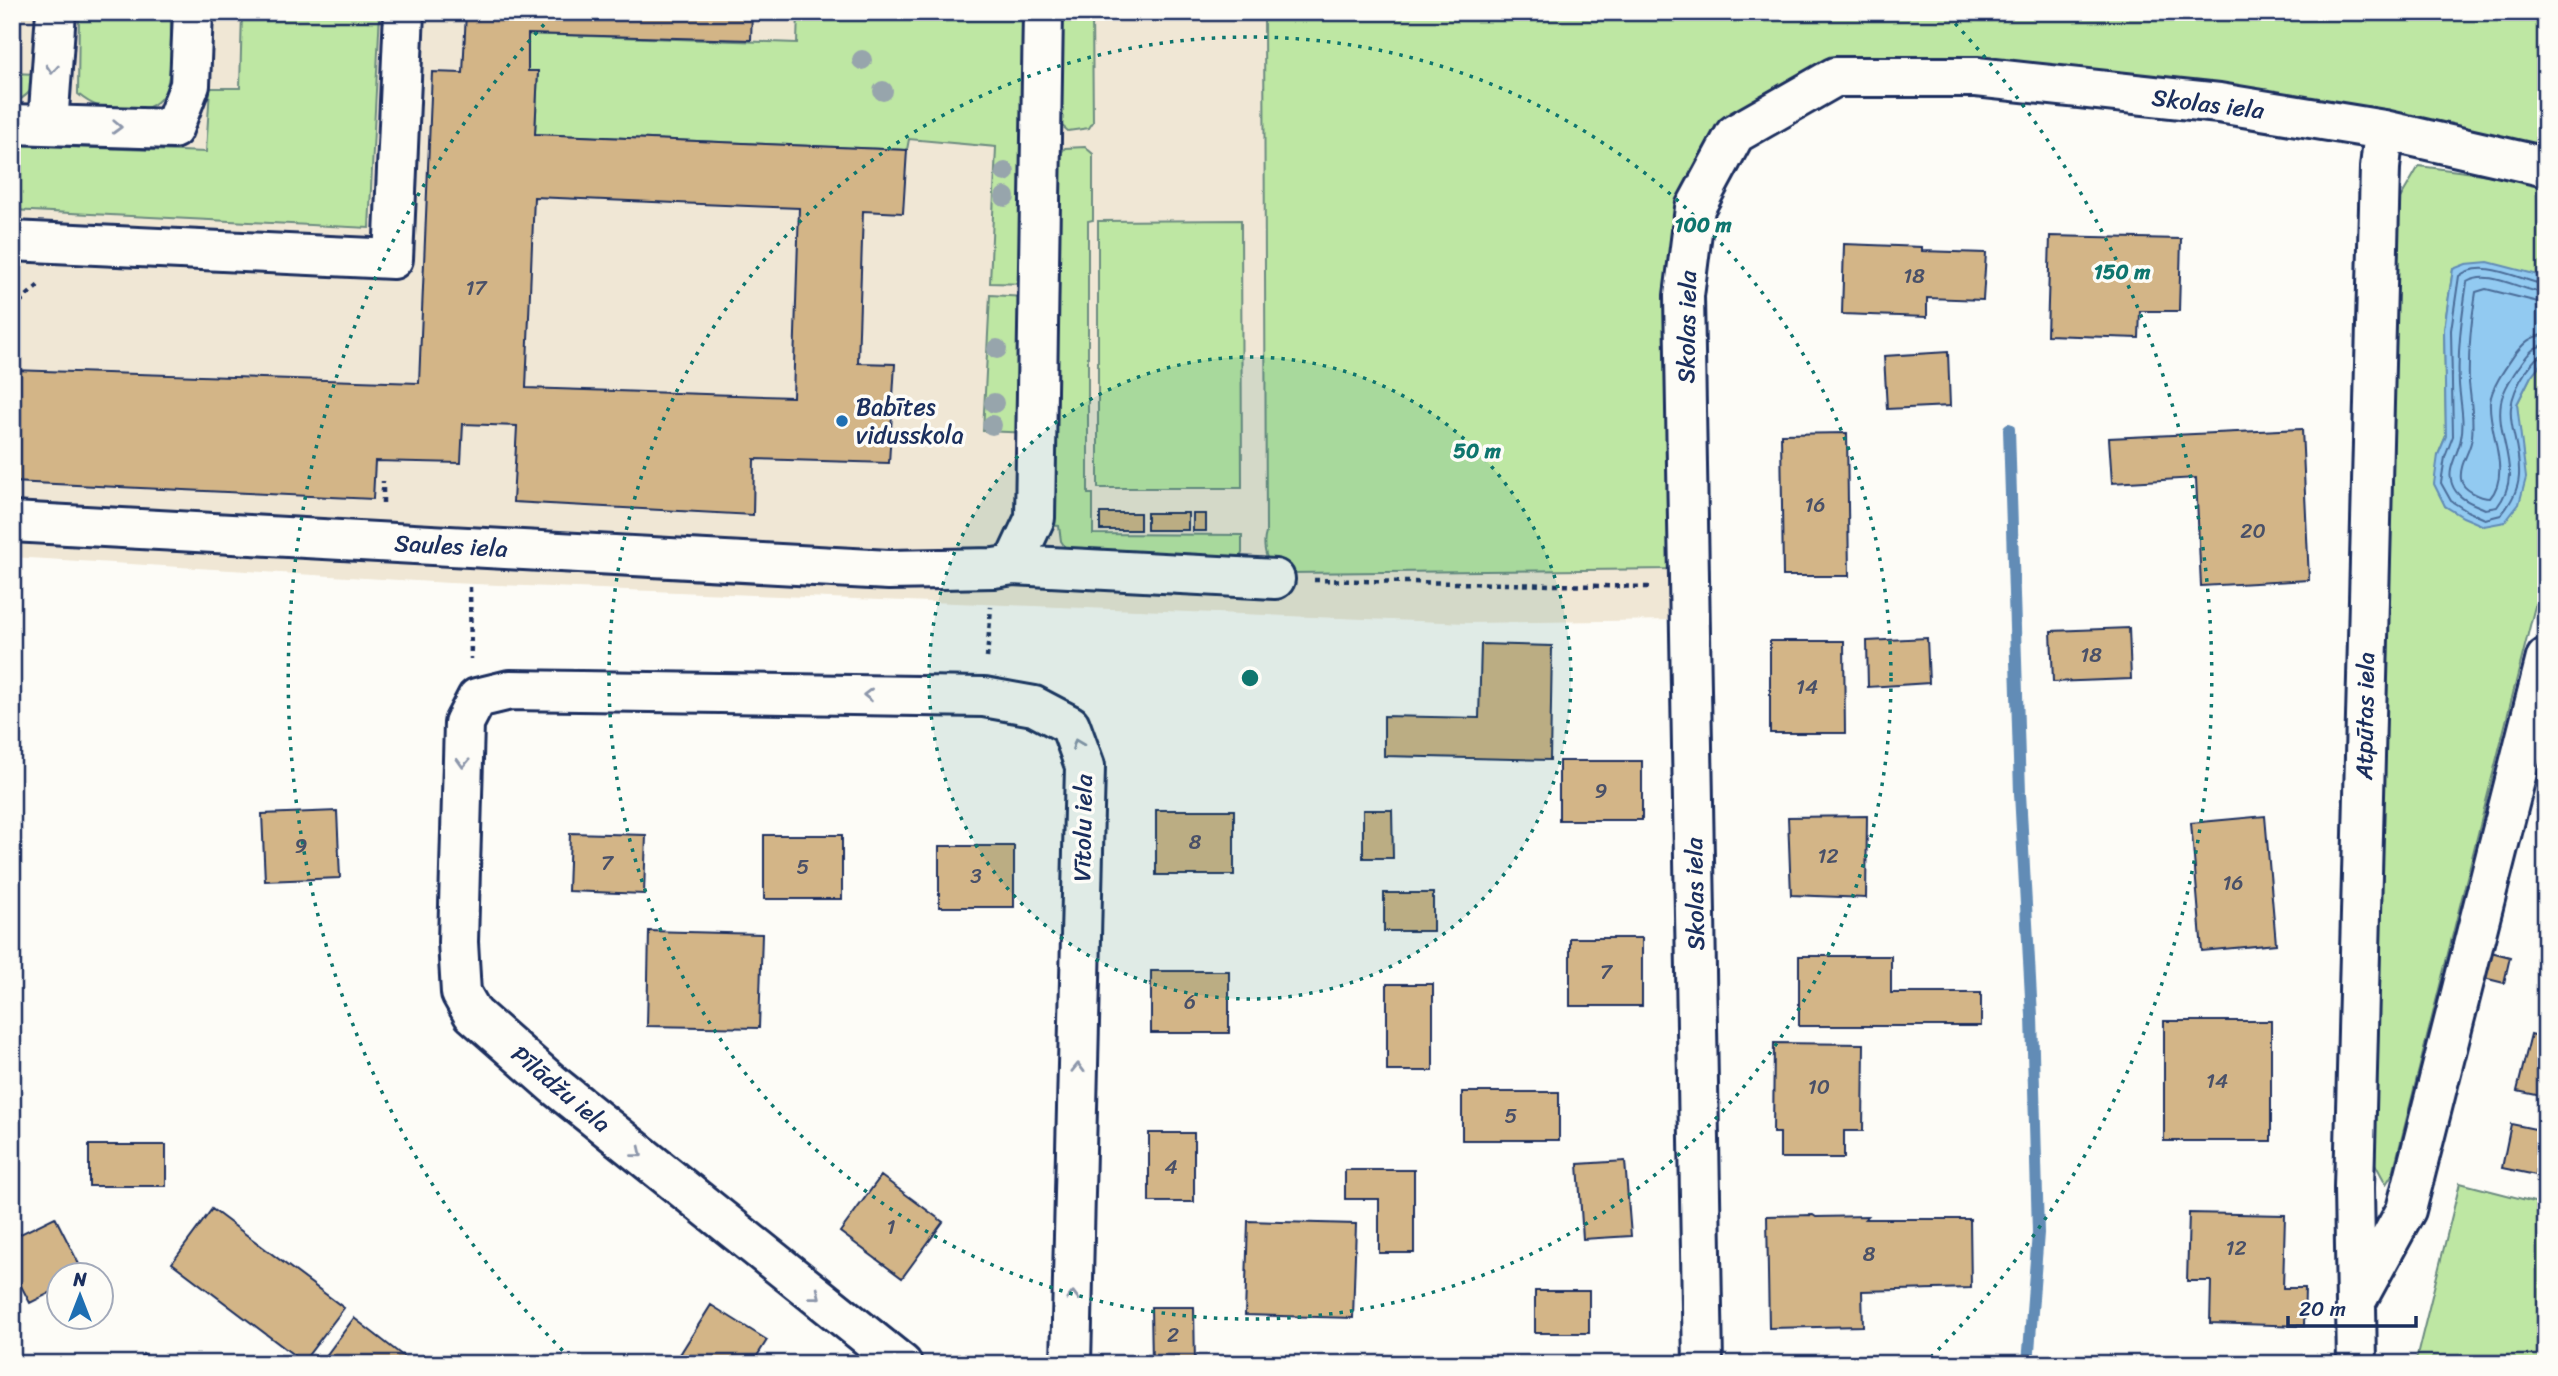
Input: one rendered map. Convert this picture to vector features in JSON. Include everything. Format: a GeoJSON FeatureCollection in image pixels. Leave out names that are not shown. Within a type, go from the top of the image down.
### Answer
{"type":"FeatureCollection","features":[{"type":"Feature","properties":{"kind":"street"},"geometry":{"type":"LineString","coordinates":[[56,12],[30,124],[173,129],[190,85],[193,12]]}},
{"type":"Feature","properties":{"kind":"street"},"geometry":{"type":"LineString","coordinates":[[12,241],[393,259],[404,12]]}},
{"type":"Feature","properties":{"kind":"street"},"geometry":{"type":"LineString","coordinates":[[1003,567],[1035,518],[1043,12]]}},
{"type":"Feature","properties":{"kind":"street","name":"Skolas iela"},"geometry":{"type":"LineString","coordinates":[[1703,1364],[1684,296],[1695,208],[1735,134],[1835,77],[1976,77],[2220,103],[2384,130],[2546,167]]}},
{"type":"Feature","properties":{"kind":"street","name":"Atpūtas iela"},"geometry":{"type":"LineString","coordinates":[[2357,1364],[2354,1188],[2357,1050],[2380,168],[2384,130]]}},
{"type":"Feature","properties":{"kind":"street","name":"Saules iela"},"geometry":{"type":"LineString","coordinates":[[12,522],[889,570],[1003,567],[1275,579]]}},
{"type":"Feature","properties":{"kind":"street","name":"Atpūtas iela"},"geometry":{"type":"LineString","coordinates":[[2356,1302],[2406,1210],[2546,658]]}},
{"type":"Feature","properties":{"kind":"street","name":"Vītolu iela"},"geometry":{"type":"LineString","coordinates":[[477,698],[510,690],[984,697],[1034,706],[1070,725],[1085,766],[1071,1364]]}},
{"type":"Feature","properties":{"kind":"street","name":"Pīlādžu iela"},"geometry":{"type":"LineString","coordinates":[[477,698],[464,723],[458,942],[461,993],[473,1014],[555,1086],[902,1364]]}},
{"type":"Feature","properties":{"kind":"path"},"geometry":{"type":"LineString","coordinates":[[470,547],[471,673],[477,698]]}},
{"type":"Feature","properties":{"kind":"path"},"geometry":{"type":"LineString","coordinates":[[984,697],[1003,567]]}},
{"type":"Feature","properties":{"kind":"path"},"geometry":{"type":"LineString","coordinates":[[1275,579],[1689,588]]}},
{"type":"Feature","properties":{"kind":"shaded area","name":"Babītes vidusskola"},"geometry":{"type":"Polygon","coordinates":[[[12,12],[1745,12],[1717,126],[1674,620],[1468,623],[450,583],[12,557],[12,12]]]}},
{"type":"Feature","properties":{"kind":"green space"},"geometry":{"type":"Polygon","coordinates":[[[79,12],[171,12],[169,78],[160,100],[146,108],[124,111],[94,105],[78,94],[79,12]]]}},
{"type":"Feature","properties":{"kind":"green space"},"geometry":{"type":"Polygon","coordinates":[[[242,12],[380,12],[369,228],[12,210],[12,145],[206,152],[210,88],[240,88],[242,12]]]}},
{"type":"Feature","properties":{"kind":"green space"},"geometry":{"type":"Polygon","coordinates":[[[798,12],[1031,12],[1027,284],[990,283],[996,147],[909,139],[907,150],[535,134],[538,71],[528,71],[528,34],[797,43],[798,12]]]}},
{"type":"Feature","properties":{"kind":"green space"},"geometry":{"type":"Polygon","coordinates":[[[1060,12],[1092,12],[1093,122],[1089,128],[1068,131],[1060,124],[1060,12]]]}},
{"type":"Feature","properties":{"kind":"green space"},"geometry":{"type":"Polygon","coordinates":[[[1264,12],[2546,12],[2546,150],[1872,58],[1701,172],[1673,569],[1288,573],[1270,567],[1264,546],[1264,12]]]}},
{"type":"Feature","properties":{"kind":"green space"},"geometry":{"type":"Polygon","coordinates":[[[12,73],[36,74],[29,92],[12,103],[12,73]]]}},
{"type":"Feature","properties":{"kind":"green space"},"geometry":{"type":"Polygon","coordinates":[[[1085,147],[1093,154],[1093,220],[1088,221],[1088,494],[1093,494],[1093,534],[1242,535],[1242,553],[1239,560],[1069,553],[1061,541],[1059,526],[1050,525],[1058,157],[1065,148],[1085,147]]]}},
{"type":"Feature","properties":{"kind":"green space"},"geometry":{"type":"Polygon","coordinates":[[[2419,166],[2504,177],[2546,188],[2546,279],[2538,275],[2453,269],[2444,329],[2446,436],[2438,455],[2445,506],[2484,526],[2518,421],[2517,404],[2531,376],[2546,357],[2546,562],[2393,1173],[2386,1184],[2373,1160],[2398,202],[2419,166]]]}},
{"type":"Feature","properties":{"kind":"green space"},"geometry":{"type":"Polygon","coordinates":[[[1241,220],[1242,488],[1098,488],[1098,221],[1241,220]]]}},
{"type":"Feature","properties":{"kind":"green space"},"geometry":{"type":"Polygon","coordinates":[[[990,295],[1028,297],[1030,433],[983,431],[990,295]]]}},
{"type":"Feature","properties":{"kind":"green space"},"geometry":{"type":"Polygon","coordinates":[[[2460,1183],[2546,1205],[2546,1364],[2415,1364],[2460,1183]]]}},
{"type":"Feature","properties":{"kind":"water"},"geometry":{"type":"Polygon","coordinates":[[[2488,262],[2546,279],[2546,357],[2531,376],[2517,404],[2526,478],[2519,504],[2505,522],[2484,526],[2445,506],[2434,484],[2438,455],[2446,436],[2444,329],[2453,269],[2466,264],[2488,262]]]}},
{"type":"Feature","properties":{"kind":"building"},"geometry":{"type":"Polygon","coordinates":[[[466,12],[752,12],[751,40],[528,34],[528,71],[538,71],[535,134],[907,150],[903,213],[863,211],[858,363],[895,364],[889,463],[754,459],[753,515],[513,502],[517,426],[463,424],[461,463],[375,461],[373,499],[12,482],[12,370],[419,383],[432,72],[463,73],[466,12]],[[534,197],[526,388],[793,397],[799,208],[534,197]]]}},
{"type":"Feature","properties":{"kind":"building"},"geometry":{"type":"Polygon","coordinates":[[[2050,236],[2181,239],[2179,311],[2140,311],[2139,338],[2047,335],[2050,236]]]}},
{"type":"Feature","properties":{"kind":"building"},"geometry":{"type":"Polygon","coordinates":[[[1844,244],[1986,253],[1983,300],[1927,298],[1927,317],[1842,314],[1844,244]]]}},
{"type":"Feature","properties":{"kind":"building"},"geometry":{"type":"Polygon","coordinates":[[[1948,352],[1950,406],[1887,409],[1884,356],[1948,352]]]}},
{"type":"Feature","properties":{"kind":"building"},"geometry":{"type":"Polygon","coordinates":[[[2302,429],[2309,580],[2201,586],[2196,478],[2112,483],[2109,438],[2302,429]]]}},
{"type":"Feature","properties":{"kind":"building"},"geometry":{"type":"Polygon","coordinates":[[[1847,433],[1849,576],[1783,576],[1781,434],[1847,433]]]}},
{"type":"Feature","properties":{"kind":"building"},"geometry":{"type":"Polygon","coordinates":[[[1100,513],[1140,513],[1140,530],[1100,530],[1100,513]]]}},
{"type":"Feature","properties":{"kind":"building"},"geometry":{"type":"Polygon","coordinates":[[[1147,513],[1188,513],[1188,530],[1147,530],[1147,513]]]}},
{"type":"Feature","properties":{"kind":"building"},"geometry":{"type":"Polygon","coordinates":[[[1193,514],[1206,514],[1206,531],[1193,531],[1193,514]]]}},
{"type":"Feature","properties":{"kind":"building"},"geometry":{"type":"Polygon","coordinates":[[[2129,628],[2131,679],[2053,682],[2051,631],[2129,628]]]}},
{"type":"Feature","properties":{"kind":"building"},"geometry":{"type":"Polygon","coordinates":[[[1927,638],[1929,683],[1868,687],[1867,641],[1927,638]]]}},
{"type":"Feature","properties":{"kind":"building"},"geometry":{"type":"Polygon","coordinates":[[[1770,641],[1844,641],[1845,733],[1770,733],[1770,641]]]}},
{"type":"Feature","properties":{"kind":"building"},"geometry":{"type":"Polygon","coordinates":[[[1481,644],[1552,646],[1550,760],[1384,756],[1384,716],[1479,718],[1481,644]]]}},
{"type":"Feature","properties":{"kind":"building"},"geometry":{"type":"Polygon","coordinates":[[[14,686],[15,729],[12,729],[14,686]]]}},
{"type":"Feature","properties":{"kind":"building"},"geometry":{"type":"Polygon","coordinates":[[[1559,761],[1642,761],[1642,820],[1559,820],[1559,761]]]}},
{"type":"Feature","properties":{"kind":"building"},"geometry":{"type":"Polygon","coordinates":[[[1156,810],[1234,810],[1234,875],[1156,875],[1156,810]]]}},
{"type":"Feature","properties":{"kind":"building"},"geometry":{"type":"Polygon","coordinates":[[[1363,810],[1392,810],[1393,858],[1363,858],[1363,810]]]}},
{"type":"Feature","properties":{"kind":"building"},"geometry":{"type":"Polygon","coordinates":[[[337,811],[340,878],[265,881],[262,814],[337,811]]]}},
{"type":"Feature","properties":{"kind":"building"},"geometry":{"type":"Polygon","coordinates":[[[1867,816],[1866,898],[1791,895],[1788,817],[1867,816]]]}},
{"type":"Feature","properties":{"kind":"building"},"geometry":{"type":"Polygon","coordinates":[[[2265,816],[2276,944],[2202,951],[2191,823],[2265,816]]]}},
{"type":"Feature","properties":{"kind":"building"},"geometry":{"type":"Polygon","coordinates":[[[570,833],[646,835],[644,894],[568,891],[570,833]]]}},
{"type":"Feature","properties":{"kind":"building"},"geometry":{"type":"Polygon","coordinates":[[[764,835],[842,835],[842,899],[764,899],[764,835]]]}},
{"type":"Feature","properties":{"kind":"building"},"geometry":{"type":"Polygon","coordinates":[[[939,846],[1014,846],[1014,907],[939,907],[939,846]]]}},
{"type":"Feature","properties":{"kind":"building"},"geometry":{"type":"Polygon","coordinates":[[[1384,893],[1433,893],[1433,931],[1384,931],[1384,893]]]}},
{"type":"Feature","properties":{"kind":"building"},"geometry":{"type":"Polygon","coordinates":[[[12,899],[18,899],[18,937],[12,937],[12,899]]]}},
{"type":"Feature","properties":{"kind":"building"},"geometry":{"type":"Polygon","coordinates":[[[649,931],[762,934],[759,1028],[647,1026],[649,931]]]}},
{"type":"Feature","properties":{"kind":"building"},"geometry":{"type":"Polygon","coordinates":[[[1570,938],[1642,938],[1642,1006],[1570,1006],[1570,938]]]}},
{"type":"Feature","properties":{"kind":"building"},"geometry":{"type":"Polygon","coordinates":[[[2487,951],[2510,957],[2504,983],[2480,977],[2487,951]]]}},
{"type":"Feature","properties":{"kind":"building"},"geometry":{"type":"Polygon","coordinates":[[[1799,956],[1891,956],[1891,993],[1981,993],[1981,1026],[1799,1026],[1799,956]]]}},
{"type":"Feature","properties":{"kind":"building"},"geometry":{"type":"Polygon","coordinates":[[[1151,971],[1229,971],[1229,1033],[1151,1033],[1151,971]]]}},
{"type":"Feature","properties":{"kind":"building"},"geometry":{"type":"Polygon","coordinates":[[[1387,984],[1433,984],[1433,1071],[1387,1071],[1387,984]]]}},
{"type":"Feature","properties":{"kind":"building"},"geometry":{"type":"Polygon","coordinates":[[[2164,1021],[2271,1021],[2271,1141],[2164,1141],[2164,1021]]]}},
{"type":"Feature","properties":{"kind":"building"},"geometry":{"type":"Polygon","coordinates":[[[2531,1034],[2546,1038],[2546,1097],[2517,1091],[2531,1034]]]}},
{"type":"Feature","properties":{"kind":"building"},"geometry":{"type":"Polygon","coordinates":[[[1774,1043],[1864,1044],[1863,1131],[1844,1131],[1844,1158],[1780,1158],[1780,1133],[1773,1133],[1774,1043]]]}},
{"type":"Feature","properties":{"kind":"building"},"geometry":{"type":"Polygon","coordinates":[[[1462,1092],[1559,1092],[1559,1140],[1462,1140],[1462,1092]]]}},
{"type":"Feature","properties":{"kind":"building"},"geometry":{"type":"Polygon","coordinates":[[[2511,1124],[2545,1131],[2536,1175],[2502,1168],[2511,1124]]]}},
{"type":"Feature","properties":{"kind":"building"},"geometry":{"type":"Polygon","coordinates":[[[1149,1133],[1194,1133],[1194,1202],[1149,1202],[1149,1133]]]}},
{"type":"Feature","properties":{"kind":"building"},"geometry":{"type":"Polygon","coordinates":[[[89,1145],[166,1145],[166,1186],[89,1186],[89,1145]]]}},
{"type":"Feature","properties":{"kind":"building"},"geometry":{"type":"Polygon","coordinates":[[[1625,1161],[1631,1236],[1583,1239],[1578,1164],[1625,1161]]]}},
{"type":"Feature","properties":{"kind":"building"},"geometry":{"type":"Polygon","coordinates":[[[1345,1170],[1414,1170],[1414,1253],[1379,1253],[1379,1199],[1345,1199],[1345,1170]]]}},
{"type":"Feature","properties":{"kind":"building"},"geometry":{"type":"Polygon","coordinates":[[[881,1176],[943,1222],[902,1278],[840,1232],[881,1176]]]}},
{"type":"Feature","properties":{"kind":"building"},"geometry":{"type":"Polygon","coordinates":[[[212,1209],[344,1308],[303,1362],[172,1263],[212,1209]]]}},
{"type":"Feature","properties":{"kind":"building"},"geometry":{"type":"Polygon","coordinates":[[[2189,1213],[2285,1215],[2283,1288],[2305,1288],[2304,1326],[2210,1323],[2211,1281],[2187,1281],[2189,1213]]]}},
{"type":"Feature","properties":{"kind":"building"},"geometry":{"type":"Polygon","coordinates":[[[1767,1216],[1868,1216],[1865,1219],[1970,1219],[1971,1288],[1862,1291],[1863,1326],[1769,1328],[1767,1216]]]}},
{"type":"Feature","properties":{"kind":"building"},"geometry":{"type":"Polygon","coordinates":[[[55,1217],[77,1260],[46,1260],[46,1295],[30,1303],[12,1269],[12,1238],[55,1217]]]}},
{"type":"Feature","properties":{"kind":"building"},"geometry":{"type":"Polygon","coordinates":[[[1248,1221],[1356,1224],[1353,1318],[1245,1315],[1248,1221]]]}},
{"type":"Feature","properties":{"kind":"building"},"geometry":{"type":"Polygon","coordinates":[[[1535,1291],[1589,1291],[1589,1333],[1535,1333],[1535,1291]]]}},
{"type":"Feature","properties":{"kind":"building"},"geometry":{"type":"Polygon","coordinates":[[[711,1305],[767,1340],[752,1364],[691,1364],[679,1356],[711,1305]]]}},
{"type":"Feature","properties":{"kind":"building"},"geometry":{"type":"Polygon","coordinates":[[[1151,1307],[1194,1307],[1195,1364],[1152,1364],[1151,1307]]]}},
{"type":"Feature","properties":{"kind":"building"},"geometry":{"type":"Polygon","coordinates":[[[354,1318],[412,1363],[320,1364],[354,1318]]]}},
{"type":"Feature","properties":{"kind":"building"},"geometry":{"type":"Polygon","coordinates":[[[143,1354],[158,1364],[137,1364],[143,1354]]]}},
{"type":"Feature","properties":{"kind":"waterway"},"geometry":{"type":"LineString","coordinates":[[2009,429],[2020,793],[2032,1016],[2038,1233],[2028,1364]]}},
{"type":"Feature","properties":{"kind":"place","name":"Babītes vidusskola"},"geometry":{"type":"Point","coordinates":[842,421]}}]}
